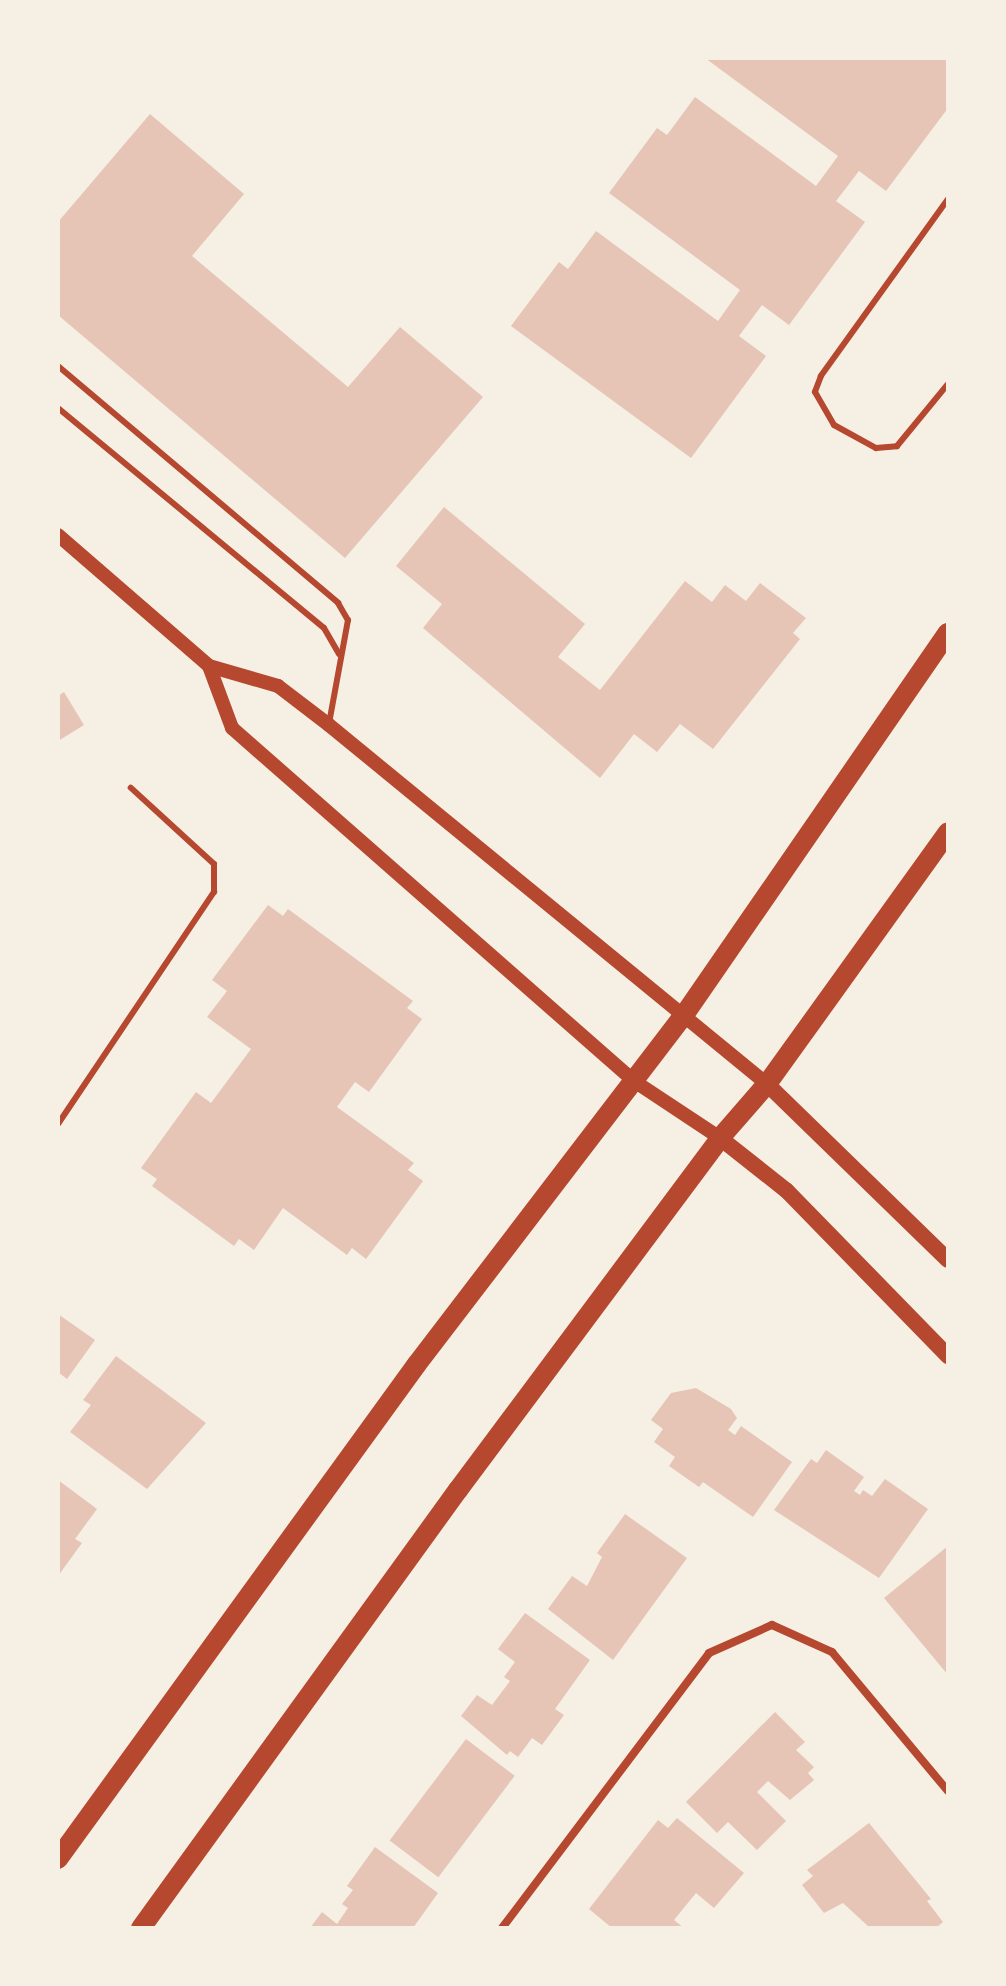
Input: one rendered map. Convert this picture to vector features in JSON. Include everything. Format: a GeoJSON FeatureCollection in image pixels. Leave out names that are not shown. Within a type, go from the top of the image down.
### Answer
{"type":"FeatureCollection","features":[{"type":"Feature","properties":{"kind":"main road"},"geometry":{"type":"LineString","coordinates":[[58,1859],[417,1364],[682,1018],[948,633]]}},
{"type":"Feature","properties":{"kind":"main road"},"geometry":{"type":"LineString","coordinates":[[141,1928],[720,1138],[767,1084],[948,832]]}},
{"type":"Feature","properties":{"kind":"main road"},"geometry":{"type":"LineString","coordinates":[[767,1084],[948,1260]]}},
{"type":"Feature","properties":{"kind":"main road"},"geometry":{"type":"LineString","coordinates":[[720,1138],[787,1191],[948,1356]]}},
{"type":"Feature","properties":{"kind":"street"},"geometry":{"type":"LineString","coordinates":[[58,535],[209,666],[278,686],[329,725],[682,1018],[767,1084]]}},
{"type":"Feature","properties":{"kind":"street"},"geometry":{"type":"LineString","coordinates":[[209,666],[232,728],[634,1081],[720,1138]]}},
{"type":"Feature","properties":{"kind":"street"},"geometry":{"type":"LineString","coordinates":[[502,1928],[709,1653],[772,1625],[832,1652],[948,1791]]}},
{"type":"Feature","properties":{"kind":"lane"},"geometry":{"type":"LineString","coordinates":[[948,199],[821,376],[815,392],[834,425],[876,448],[897,446],[948,384]]}},
{"type":"Feature","properties":{"kind":"lane"},"geometry":{"type":"LineString","coordinates":[[58,366],[338,603],[348,620],[339,654],[329,725]]}},
{"type":"Feature","properties":{"kind":"lane"},"geometry":{"type":"LineString","coordinates":[[58,408],[324,628],[339,654]]}},
{"type":"Feature","properties":{"kind":"lane"},"geometry":{"type":"LineString","coordinates":[[58,1124],[214,892],[214,864],[131,788]]}},
{"type":"Feature","properties":{"kind":"building"},"geometry":{"type":"Polygon","coordinates":[[[705,58],[948,58],[948,108],[886,191],[859,171],[836,201],[865,222],[789,325],[762,305],[739,336],[766,356],[691,458],[511,326],[559,262],[568,269],[596,231],[718,321],[740,290],[609,193],[657,128],[667,135],[695,97],[816,186],[838,156],[705,58]]]}},
{"type":"Feature","properties":{"kind":"building"},"geometry":{"type":"Polygon","coordinates":[[[150,114],[244,194],[192,256],[348,387],[400,327],[483,397],[345,558],[58,315],[58,222],[150,114]]]}},
{"type":"Feature","properties":{"kind":"building"},"geometry":{"type":"Polygon","coordinates":[[[444,507],[585,624],[558,657],[600,690],[685,581],[712,602],[725,585],[746,601],[760,583],[806,618],[793,633],[800,639],[713,749],[680,724],[657,752],[634,734],[600,778],[423,628],[442,604],[396,566],[444,507]]]}},
{"type":"Feature","properties":{"kind":"building"},"geometry":{"type":"Polygon","coordinates":[[[64,692],[84,725],[58,741],[58,696],[64,692]]]}},
{"type":"Feature","properties":{"kind":"building"},"geometry":{"type":"Polygon","coordinates":[[[268,905],[283,916],[288,909],[413,1001],[407,1008],[422,1019],[369,1092],[355,1082],[337,1107],[414,1163],[408,1170],[423,1181],[366,1259],[352,1248],[347,1255],[283,1208],[254,1250],[239,1239],[234,1246],[152,1186],[157,1179],[141,1168],[196,1092],[211,1103],[251,1049],[207,1017],[227,991],[212,980],[268,905]]]}},
{"type":"Feature","properties":{"kind":"building"},"geometry":{"type":"Polygon","coordinates":[[[58,1314],[95,1340],[67,1379],[58,1372],[58,1314]]]}},
{"type":"Feature","properties":{"kind":"building"},"geometry":{"type":"Polygon","coordinates":[[[116,1356],[206,1423],[147,1489],[70,1432],[91,1405],[83,1400],[116,1356]]]}},
{"type":"Feature","properties":{"kind":"building"},"geometry":{"type":"Polygon","coordinates":[[[696,1388],[731,1409],[737,1418],[728,1430],[735,1435],[741,1426],[792,1462],[753,1517],[703,1482],[699,1487],[669,1466],[675,1457],[654,1442],[663,1429],[651,1420],[671,1393],[696,1388]]]}},
{"type":"Feature","properties":{"kind":"building"},"geometry":{"type":"Polygon","coordinates":[[[826,1450],[864,1477],[854,1491],[860,1495],[863,1490],[872,1496],[885,1479],[928,1509],[879,1578],[774,1510],[811,1459],[817,1463],[826,1450]]]}},
{"type":"Feature","properties":{"kind":"building"},"geometry":{"type":"Polygon","coordinates":[[[58,1480],[97,1509],[75,1539],[82,1543],[58,1576],[58,1480]]]}},
{"type":"Feature","properties":{"kind":"building"},"geometry":{"type":"Polygon","coordinates":[[[625,1514],[687,1558],[613,1660],[548,1609],[572,1576],[587,1586],[602,1557],[597,1553],[625,1514]]]}},
{"type":"Feature","properties":{"kind":"building"},"geometry":{"type":"Polygon","coordinates":[[[948,1546],[948,1675],[884,1598],[948,1546]]]}},
{"type":"Feature","properties":{"kind":"building"},"geometry":{"type":"Polygon","coordinates":[[[525,1613],[590,1660],[555,1709],[564,1715],[542,1745],[532,1738],[518,1757],[510,1751],[507,1755],[461,1716],[477,1695],[492,1705],[510,1681],[504,1677],[515,1662],[498,1649],[525,1613]]]}},
{"type":"Feature","properties":{"kind":"building"},"geometry":{"type":"Polygon","coordinates":[[[775,1712],[805,1742],[796,1750],[814,1767],[808,1773],[814,1780],[790,1800],[768,1781],[757,1792],[786,1821],[757,1850],[728,1822],[717,1833],[686,1802],[775,1712]]]}},
{"type":"Feature","properties":{"kind":"building"},"geometry":{"type":"Polygon","coordinates":[[[466,1739],[515,1776],[438,1877],[390,1840],[466,1739]]]}},
{"type":"Feature","properties":{"kind":"building"},"geometry":{"type":"Polygon","coordinates":[[[677,1818],[744,1873],[714,1908],[696,1893],[674,1920],[684,1928],[612,1928],[589,1909],[658,1820],[668,1828],[677,1818]]]}},
{"type":"Feature","properties":{"kind":"building"},"geometry":{"type":"Polygon","coordinates":[[[869,1823],[931,1899],[927,1901],[943,1922],[936,1928],[870,1928],[843,1903],[824,1913],[802,1885],[813,1876],[807,1870],[869,1823]]]}},
{"type":"Feature","properties":{"kind":"building"},"geometry":{"type":"Polygon","coordinates":[[[375,1847],[438,1893],[413,1928],[310,1928],[322,1912],[337,1924],[348,1908],[342,1904],[353,1890],[347,1886],[375,1847]]]}}]}
